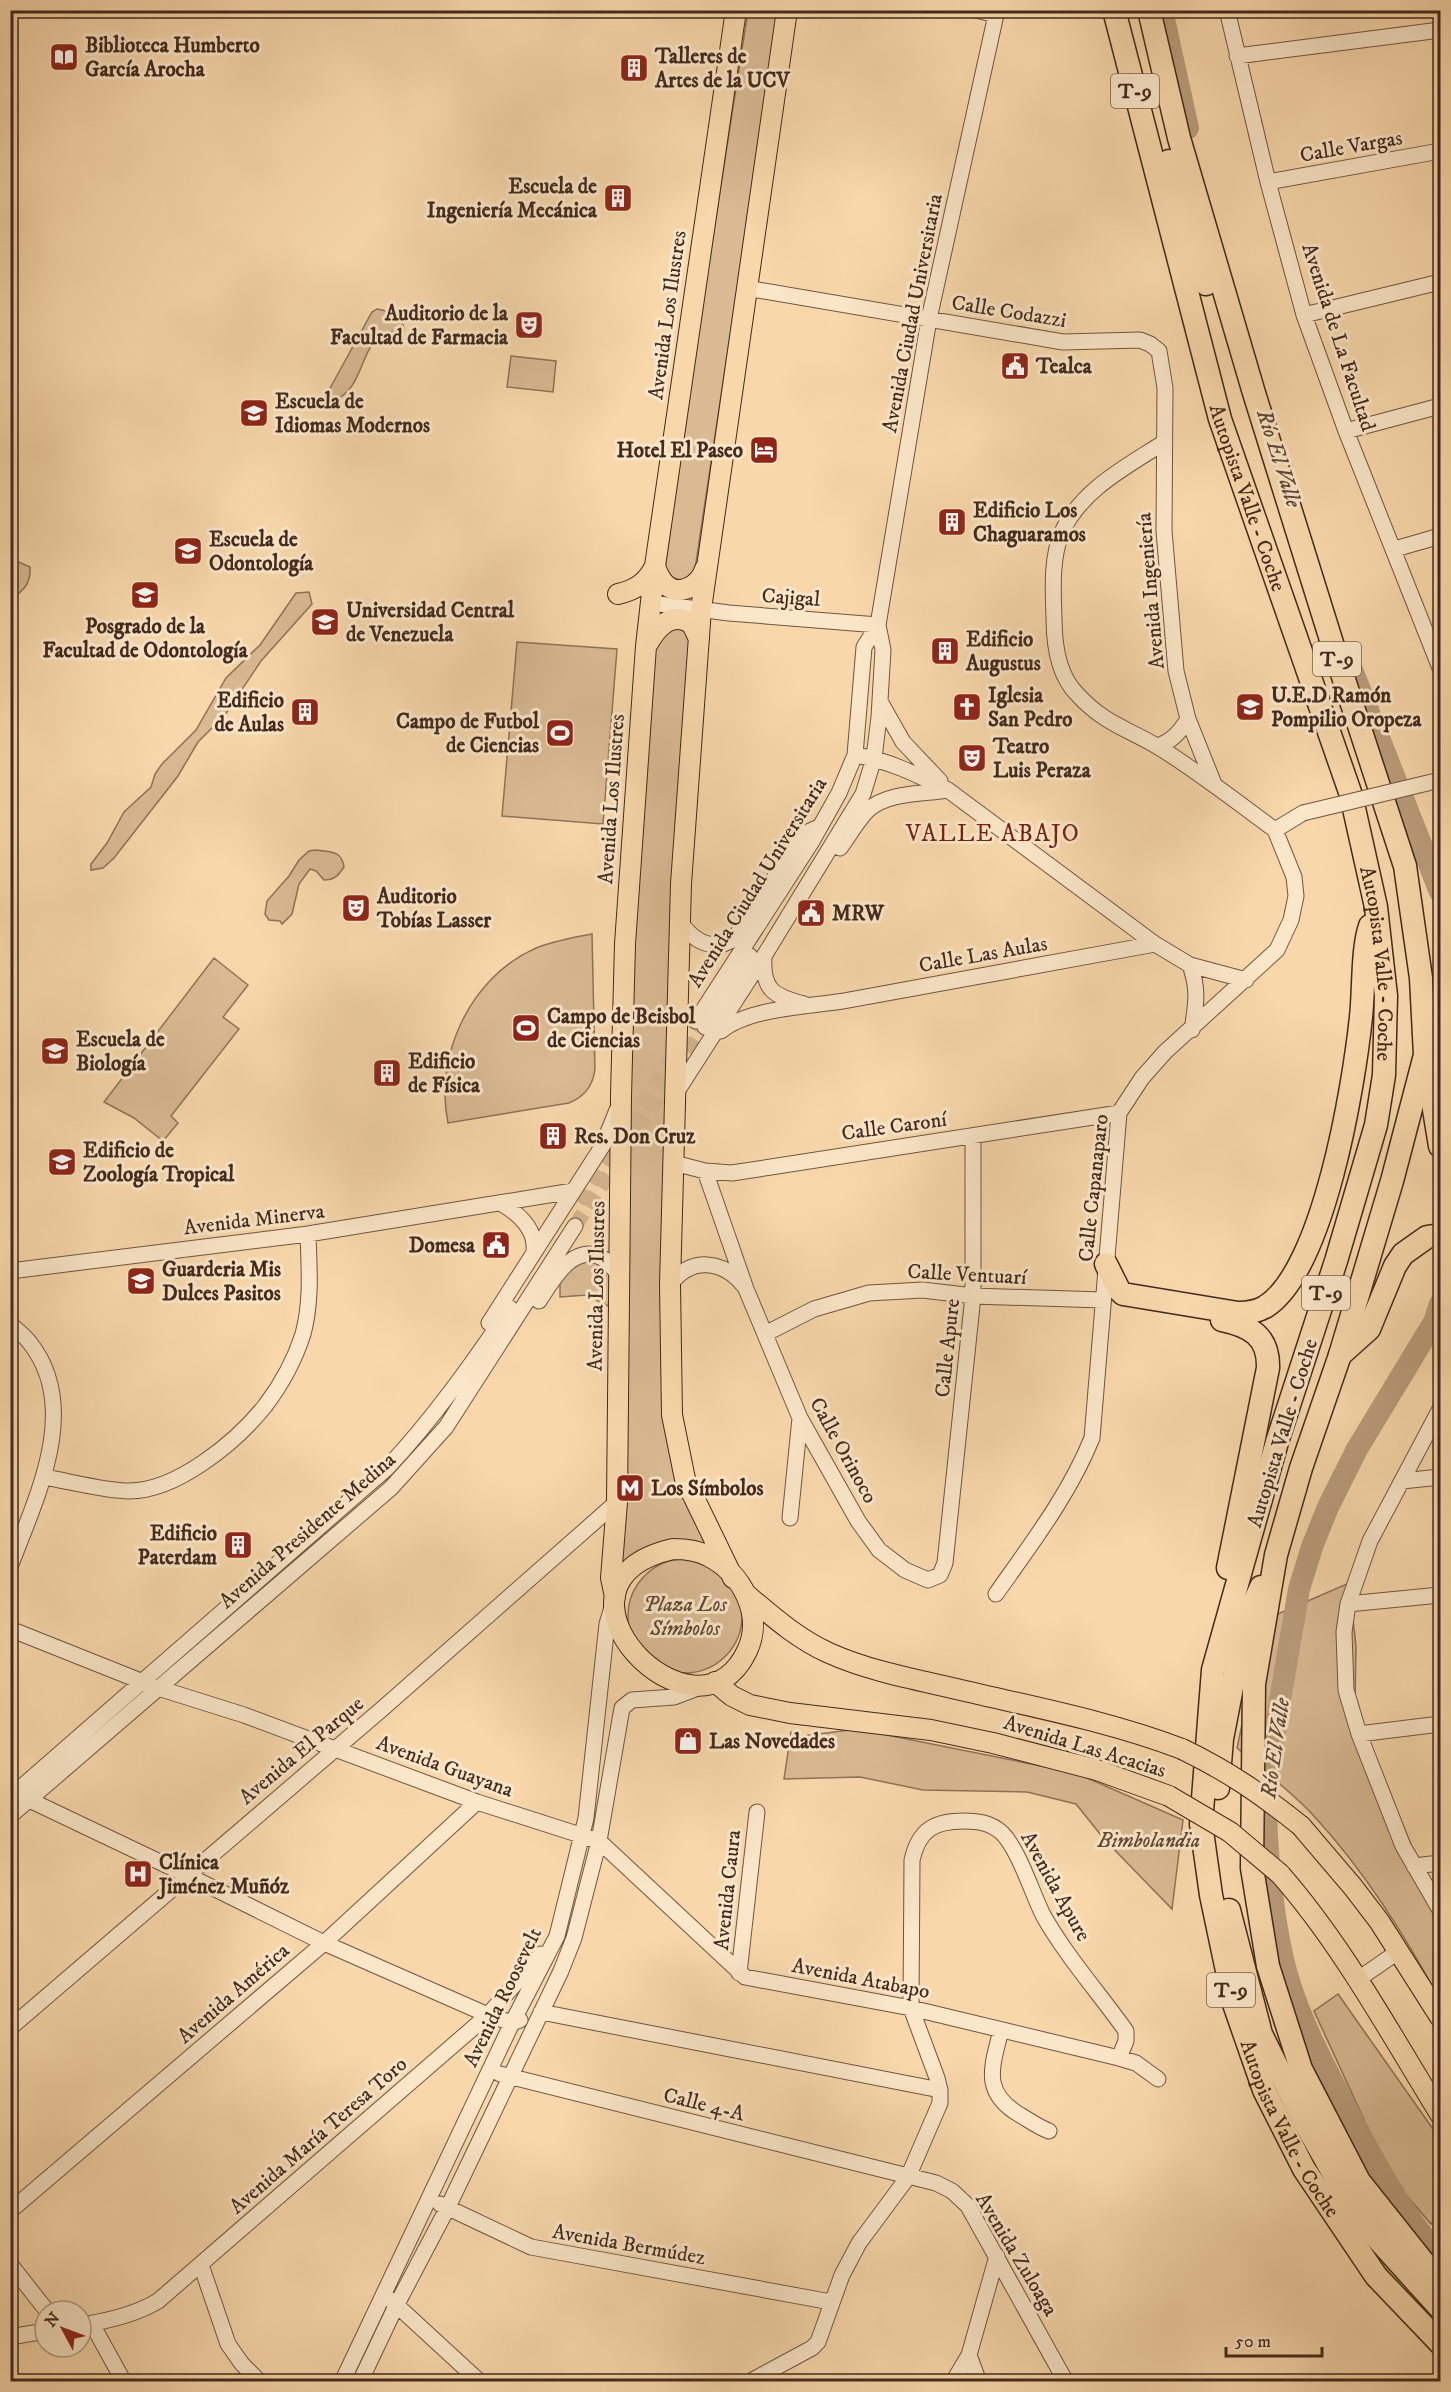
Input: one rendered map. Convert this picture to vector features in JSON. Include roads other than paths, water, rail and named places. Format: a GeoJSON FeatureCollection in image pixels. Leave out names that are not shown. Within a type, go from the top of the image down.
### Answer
{"type":"FeatureCollection","features":[{"type":"Feature","properties":{"kind":"highway"},"geometry":{"type":"LineString","coordinates":[[1098,10],[1137,143],[1155,171]]}},
{"type":"Feature","properties":{"kind":"highway","name":"T-9"},"geometry":{"type":"LineString","coordinates":[[1114,10],[1155,171]]}},
{"type":"Feature","properties":{"kind":"highway","name":"Autopista Valle - Coche"},"geometry":{"type":"LineString","coordinates":[[1133,10],[1165,145],[1248,398],[1413,925],[1421,978],[1425,1055],[1392,1181],[1340,1355],[1276,1555],[1254,1684],[1252,1868],[1268,1966],[1301,2069],[1359,2181],[1440,2283]]}},
{"type":"Feature","properties":{"kind":"highway","name":"Autopista Valle - Coche"},"geometry":{"type":"LineString","coordinates":[[1149,10],[1179,138],[1248,398]]}},
{"type":"Feature","properties":{"kind":"highway","name":"Autopista Valle - Coche"},"geometry":{"type":"LineString","coordinates":[[1155,171],[1220,419],[1351,795],[1376,907],[1386,996],[1384,1075],[1376,1125],[1336,1261],[1277,1442],[1213,1670],[1201,1824],[1213,1906],[1234,2004],[1264,2090],[1304,2169],[1376,2276],[1440,2343]]}},
{"type":"Feature","properties":{"kind":"highway"},"geometry":{"type":"LineString","coordinates":[[1106,1264],[1123,1294],[1238,1313],[1251,1313],[1265,1307],[1280,1294],[1295,1271],[1318,1223],[1335,1166],[1347,1109],[1361,1018],[1368,931],[1376,907]]}},
{"type":"Feature","properties":{"kind":"highway","name":"T-9"},"geometry":{"type":"LineString","coordinates":[[1425,1055],[1440,1146]]}},
{"type":"Feature","properties":{"kind":"highway"},"geometry":{"type":"LineString","coordinates":[[1340,1355],[1369,1329],[1395,1266],[1403,1254],[1427,1238],[1440,1234]]}},
{"type":"Feature","properties":{"kind":"highway","name":"T-9"},"geometry":{"type":"LineString","coordinates":[[1103,1300],[1244,1324],[1255,1333],[1269,1358],[1227,1576],[1213,1670]]}},
{"type":"Feature","properties":{"kind":"highway"},"geometry":{"type":"LineString","coordinates":[[1276,1555],[1244,1626],[1222,1739],[1216,1805],[1218,1858],[1229,1913],[1261,2034],[1305,2123],[1348,2199],[1375,2236],[1440,2308]]}},
{"type":"Feature","properties":{"kind":"main road","name":"Avenida Los Ilustres"},"geometry":{"type":"LineString","coordinates":[[614,1600],[611,1578],[617,1502],[621,1096],[625,944],[646,646],[655,566],[736,10]]}},
{"type":"Feature","properties":{"kind":"main road"},"geometry":{"type":"LineString","coordinates":[[734,1578],[685,1479],[672,1415],[670,1285],[680,922],[701,609],[787,10]]}},
{"type":"Feature","properties":{"kind":"main road"},"geometry":{"type":"LineString","coordinates":[[655,566],[665,585],[679,590],[698,584],[707,563]]}},
{"type":"Feature","properties":{"kind":"main road"},"geometry":{"type":"LineString","coordinates":[[618,594],[631,591],[648,580],[655,566]]}},
{"type":"Feature","properties":{"kind":"main road"},"geometry":{"type":"LineString","coordinates":[[646,646],[664,622],[677,618],[692,624],[699,639]]}},
{"type":"Feature","properties":{"kind":"main road"},"geometry":{"type":"LineString","coordinates":[[673,1549],[690,1550],[707,1555],[722,1564],[747,1595],[754,1624],[752,1638],[739,1665],[728,1675],[709,1684],[675,1682],[642,1661],[626,1641],[620,1629],[614,1600],[626,1574],[634,1565],[656,1553],[673,1549]]}},
{"type":"Feature","properties":{"kind":"main road","name":"Avenida Las Acacias"},"geometry":{"type":"LineString","coordinates":[[747,1595],[776,1620],[829,1653],[878,1671],[1098,1721],[1149,1736],[1209,1762],[1259,1792],[1301,1826],[1353,1887],[1399,1952],[1440,2017]]}},
{"type":"Feature","properties":{"kind":"main road","name":"Avenida Las Acacias"},"geometry":{"type":"LineString","coordinates":[[709,1684],[750,1705],[790,1713],[931,1730],[993,1743],[1097,1770],[1169,1796],[1230,1832],[1280,1874],[1314,1916],[1357,1980],[1440,2114]]}},
{"type":"Feature","properties":{"kind":"street"},"geometry":{"type":"LineString","coordinates":[[976,10],[996,13]]}},
{"type":"Feature","properties":{"kind":"street","name":"Avenida de La Facultad"},"geometry":{"type":"LineString","coordinates":[[1227,10],[1268,182],[1304,315],[1347,431],[1440,664]]}},
{"type":"Feature","properties":{"kind":"street","name":"Avenida Ciudad Universitaria"},"geometry":{"type":"LineString","coordinates":[[764,956],[863,794],[874,758],[883,650],[878,625],[929,319],[996,13]]}},
{"type":"Feature","properties":{"kind":"street"},"geometry":{"type":"LineString","coordinates":[[1237,56],[1440,30]]}},
{"type":"Feature","properties":{"kind":"street","name":"Calle Vargas"},"geometry":{"type":"LineString","coordinates":[[1268,182],[1440,151]]}},
{"type":"Feature","properties":{"kind":"street"},"geometry":{"type":"LineString","coordinates":[[1304,315],[1440,282]]}},
{"type":"Feature","properties":{"kind":"street","name":"Calle Codazzi"},"geometry":{"type":"LineString","coordinates":[[746,288],[1063,342],[1124,342]]}},
{"type":"Feature","properties":{"kind":"street","name":"Avenida Ingeniería"},"geometry":{"type":"LineString","coordinates":[[1124,342],[1140,340],[1159,351],[1165,388],[1164,531],[1176,671],[1188,719],[1214,784]]}},
{"type":"Feature","properties":{"kind":"street"},"geometry":{"type":"LineString","coordinates":[[1347,431],[1440,406]]}},
{"type":"Feature","properties":{"kind":"street"},"geometry":{"type":"LineString","coordinates":[[1163,443],[1093,491],[1073,513],[1062,533],[1056,554],[1053,583],[1054,637],[1067,682],[1092,710],[1108,721],[1158,746],[1275,830],[1303,813],[1440,780]]}},
{"type":"Feature","properties":{"kind":"street"},"geometry":{"type":"LineString","coordinates":[[1395,549],[1440,536]]}},
{"type":"Feature","properties":{"kind":"street","name":"Cajigal"},"geometry":{"type":"LineString","coordinates":[[651,603],[878,625]]}},
{"type":"Feature","properties":{"kind":"street","name":"Avenida Ciudad Universitaria"},"geometry":{"type":"LineString","coordinates":[[676,1093],[704,1029],[839,793],[855,755],[864,646],[878,625]]}},
{"type":"Feature","properties":{"kind":"street"},"geometry":{"type":"LineString","coordinates":[[880,700],[903,742],[948,790]]}},
{"type":"Feature","properties":{"kind":"street"},"geometry":{"type":"LineString","coordinates":[[1158,746],[1168,742],[1176,735],[1188,719]]}},
{"type":"Feature","properties":{"kind":"street"},"geometry":{"type":"LineString","coordinates":[[855,755],[874,758],[918,775],[948,790],[1155,944],[1190,965],[1246,980]]}},
{"type":"Feature","properties":{"kind":"street","name":"Avenida Ciudad Universitaria"},"geometry":{"type":"LineString","coordinates":[[704,1029],[854,799],[874,758]]}},
{"type":"Feature","properties":{"kind":"street","name":"Avenida Ciudad Universitaria"},"geometry":{"type":"LineString","coordinates":[[704,1029],[764,956],[865,812],[874,805],[908,794],[948,790]]}},
{"type":"Feature","properties":{"kind":"street"},"geometry":{"type":"LineString","coordinates":[[680,922],[695,939],[706,944],[720,945],[734,939],[803,834],[819,828]]}},
{"type":"Feature","properties":{"kind":"street","name":"Calle Capanaparo"},"geometry":{"type":"LineString","coordinates":[[996,1594],[1081,1467],[1092,1438],[1119,1113],[1142,1078],[1157,1061],[1277,950],[1291,920],[1296,896],[1294,877],[1275,830]]}},
{"type":"Feature","properties":{"kind":"street","name":"Calle Las Aulas"},"geometry":{"type":"LineString","coordinates":[[704,1029],[756,1014],[818,1005],[1155,944]]}},
{"type":"Feature","properties":{"kind":"street","name":"Calle Las Aulas"},"geometry":{"type":"LineString","coordinates":[[764,956],[763,974],[766,985],[773,992],[783,998],[818,1005]]}},
{"type":"Feature","properties":{"kind":"street"},"geometry":{"type":"LineString","coordinates":[[1190,965],[1196,983],[1197,998],[1192,1030]]}},
{"type":"Feature","properties":{"kind":"street"},"geometry":{"type":"LineString","coordinates":[[620,1276],[605,1260],[597,1256],[589,1255],[570,1261],[561,1269],[496,1366],[475,1371],[474,1348],[603,1145],[615,1118],[621,1096]]}},
{"type":"Feature","properties":{"kind":"street","name":"Calle Caroní"},"geometry":{"type":"LineString","coordinates":[[674,1163],[705,1171],[732,1173],[1119,1113]]}},
{"type":"Feature","properties":{"kind":"street","name":"Calle Apure"},"geometry":{"type":"LineString","coordinates":[[945,1563],[973,1296],[973,1136]]}},
{"type":"Feature","properties":{"kind":"street","name":"Calle Orinoco"},"geometry":{"type":"LineString","coordinates":[[705,1171],[746,1289],[800,1418],[858,1521],[879,1550],[905,1570],[928,1580],[940,1575],[945,1563]]}},
{"type":"Feature","properties":{"kind":"street","name":"Avenida Minerva"},"geometry":{"type":"LineString","coordinates":[[10,1271],[308,1234],[573,1191]]}},
{"type":"Feature","properties":{"kind":"street"},"geometry":{"type":"LineString","coordinates":[[502,1204],[525,1223],[534,1238],[534,1251]]}},
{"type":"Feature","properties":{"kind":"street","name":"Avenida Presidente Medina"},"geometry":{"type":"LineString","coordinates":[[16,1795],[158,1688],[391,1488],[446,1427],[475,1371],[571,1223]]}},
{"type":"Feature","properties":{"kind":"street"},"geometry":{"type":"LineString","coordinates":[[44,1477],[129,1491],[149,1489],[173,1480],[208,1460],[236,1435],[265,1406],[289,1369],[303,1334],[309,1299],[308,1234]]}},
{"type":"Feature","properties":{"kind":"street","name":"Calle Orinoco"},"geometry":{"type":"LineString","coordinates":[[670,1285],[680,1273],[688,1268],[708,1264],[738,1279],[746,1289]]}},
{"type":"Feature","properties":{"kind":"street"},"geometry":{"type":"LineString","coordinates":[[10,1279],[27,1269]]}},
{"type":"Feature","properties":{"kind":"street","name":"Calle Ventuarí"},"geometry":{"type":"LineString","coordinates":[[765,1334],[814,1310],[869,1293],[923,1290],[973,1296],[1103,1300]]}},
{"type":"Feature","properties":{"kind":"street"},"geometry":{"type":"LineString","coordinates":[[10,1567],[44,1477],[53,1421],[53,1398],[47,1375],[31,1344],[11,1324]]}},
{"type":"Feature","properties":{"kind":"street","name":"Avenida Presidente Medina"},"geometry":{"type":"LineString","coordinates":[[10,1816],[16,1795],[387,1468],[475,1371]]}},
{"type":"Feature","properties":{"kind":"street"},"geometry":{"type":"LineString","coordinates":[[1440,1409],[1370,1541],[1348,1604],[1344,1632],[1346,1690],[1359,1734],[1403,1846],[1440,1910]]}},
{"type":"Feature","properties":{"kind":"street"},"geometry":{"type":"LineString","coordinates":[[790,1518],[800,1418]]}},
{"type":"Feature","properties":{"kind":"street"},"geometry":{"type":"LineString","coordinates":[[1402,1481],[1440,1477]]}},
{"type":"Feature","properties":{"kind":"street","name":"Avenida El Parque"},"geometry":{"type":"LineString","coordinates":[[10,2028],[336,1749],[617,1502]]}},
{"type":"Feature","properties":{"kind":"street"},"geometry":{"type":"LineString","coordinates":[[1348,1604],[1440,1595]]}},
{"type":"Feature","properties":{"kind":"street","name":"Avenida Roosevelt"},"geometry":{"type":"LineString","coordinates":[[342,2382],[512,2022],[556,1936],[582,1836],[607,1624],[614,1600]]}},
{"type":"Feature","properties":{"kind":"street"},"geometry":{"type":"LineString","coordinates":[[10,1629],[142,1682]]}},
{"type":"Feature","properties":{"kind":"street","name":"Avenida Guayana"},"geometry":{"type":"LineString","coordinates":[[142,1682],[244,1715],[477,1802],[599,1841]]}},
{"type":"Feature","properties":{"kind":"street","name":"Avenida Roosevelt"},"geometry":{"type":"LineString","coordinates":[[360,2382],[396,2306],[448,2207],[574,1938],[599,1841],[622,1708],[632,1700],[674,1697],[709,1684]]}},
{"type":"Feature","properties":{"kind":"street"},"geometry":{"type":"LineString","coordinates":[[1359,1734],[1440,1725]]}},
{"type":"Feature","properties":{"kind":"street"},"geometry":{"type":"LineString","coordinates":[[16,1795],[187,1875],[324,1943],[488,2015],[512,2022],[541,2012],[940,2090]]}},
{"type":"Feature","properties":{"kind":"street","name":"Avenida América"},"geometry":{"type":"LineString","coordinates":[[10,2211],[324,1943],[477,1802]]}},
{"type":"Feature","properties":{"kind":"street","name":"Avenida Caura"},"geometry":{"type":"LineString","coordinates":[[739,1973],[757,1812]]}},
{"type":"Feature","properties":{"kind":"street","name":"Avenida Apure"},"geometry":{"type":"LineString","coordinates":[[911,2008],[912,1860],[915,1848],[923,1835],[933,1826],[944,1821],[986,1822],[1005,1836],[1044,1916],[1126,2031],[1126,2041],[1119,2058]]}},
{"type":"Feature","properties":{"kind":"street","name":"Avenida Atabapo"},"geometry":{"type":"LineString","coordinates":[[599,1841],[739,1973],[751,1979],[911,2008],[1119,2058],[1136,2063],[1158,2079]]}},
{"type":"Feature","properties":{"kind":"street"},"geometry":{"type":"LineString","coordinates":[[1414,1866],[1440,1863]]}},
{"type":"Feature","properties":{"kind":"street","name":"Avenida María Teresa Toro"},"geometry":{"type":"LineString","coordinates":[[93,2323],[144,2310],[158,2301],[488,2015],[556,1936]]}},
{"type":"Feature","properties":{"kind":"street"},"geometry":{"type":"LineString","coordinates":[[1357,1980],[1399,1952]]}},
{"type":"Feature","properties":{"kind":"street"},"geometry":{"type":"LineString","coordinates":[[749,2382],[812,2348],[821,2334],[831,2302],[859,2242],[908,2177],[940,2103],[940,2090],[911,2008]]}},
{"type":"Feature","properties":{"kind":"street"},"geometry":{"type":"LineString","coordinates":[[1001,2030],[992,2065],[993,2091],[1006,2107],[1048,2131]]}},
{"type":"Feature","properties":{"kind":"street","name":"Calle 4-A"},"geometry":{"type":"LineString","coordinates":[[489,2071],[908,2177]]}},
{"type":"Feature","properties":{"kind":"street","name":"Avenida Zuloaga"},"geometry":{"type":"LineString","coordinates":[[908,2177],[936,2183],[952,2191],[968,2206],[1066,2382]]}},
{"type":"Feature","properties":{"kind":"street","name":"Avenida Bermúdez"},"geometry":{"type":"LineString","coordinates":[[429,2199],[531,2247],[831,2302]]}},
{"type":"Feature","properties":{"kind":"street"},"geometry":{"type":"LineString","coordinates":[[953,2382],[969,2355],[997,2256]]}},
{"type":"Feature","properties":{"kind":"street"},"geometry":{"type":"LineString","coordinates":[[10,2264],[38,2299]]}},
{"type":"Feature","properties":{"kind":"street"},"geometry":{"type":"LineString","coordinates":[[201,2265],[228,2344],[242,2364],[260,2382]]}},
{"type":"Feature","properties":{"kind":"street"},"geometry":{"type":"LineString","coordinates":[[384,2294],[480,2382]]}},
{"type":"Feature","properties":{"kind":"street"},"geometry":{"type":"LineString","coordinates":[[10,2337],[33,2333]]}},
{"type":"Feature","properties":{"kind":"street"},"geometry":{"type":"LineString","coordinates":[[93,2334],[124,2382]]}},
{"type":"Feature","properties":{"kind":"street"},"geometry":{"type":"LineString","coordinates":[[969,2355],[980,2382]]}},
{"type":"Feature","properties":{"kind":"waterway","name":"Río El Valle"},"geometry":{"type":"LineString","coordinates":[[1162,10],[1188,128]]}},
{"type":"Feature","properties":{"kind":"waterway","name":"Río El Valle"},"geometry":{"type":"LineString","coordinates":[[1349,662],[1440,892]]}},
{"type":"Feature","properties":{"kind":"waterway","name":"Río El Valle"},"geometry":{"type":"LineString","coordinates":[[1440,1304],[1434,1322],[1357,1449],[1328,1507],[1312,1547],[1299,1589],[1266,1782],[1268,1848],[1275,1917],[1283,1959],[1300,2013],[1374,2161],[1411,2220],[1440,2257]]}},
{"type":"Feature","properties":{"kind":"tunnel"},"geometry":{"type":"LineString","coordinates":[[578,1202],[696,1021]]}},
{"type":"Feature","properties":{"kind":"tunnel"},"geometry":{"type":"LineString","coordinates":[[575,1226],[705,1027]]}},
{"type":"Feature","properties":{"kind":"place","name":"Biblioteca Humberto García Arocha"},"geometry":{"type":"Point","coordinates":[64,57]}},
{"type":"Feature","properties":{"kind":"place","name":"Talleres de Artes de la UCV"},"geometry":{"type":"Point","coordinates":[634,68]}},
{"type":"Feature","properties":{"kind":"place","name":"Escuela de Ingeniería Mecánica"},"geometry":{"type":"Point","coordinates":[618,198]}},
{"type":"Feature","properties":{"kind":"place","name":"Auditorio de la Facultad de Farmacia"},"geometry":{"type":"Point","coordinates":[529,325]}},
{"type":"Feature","properties":{"kind":"place","name":"Tealca"},"geometry":{"type":"Point","coordinates":[1015,366]}},
{"type":"Feature","properties":{"kind":"place","name":"Escuela de Idiomas Modernos"},"geometry":{"type":"Point","coordinates":[254,413]}},
{"type":"Feature","properties":{"kind":"place","name":"Hotel El Paseo"},"geometry":{"type":"Point","coordinates":[764,450]}},
{"type":"Feature","properties":{"kind":"place","name":"Edificio Los Chaguaramos"},"geometry":{"type":"Point","coordinates":[952,522]}},
{"type":"Feature","properties":{"kind":"place","name":"Escuela de Odontología"},"geometry":{"type":"Point","coordinates":[188,551]}},
{"type":"Feature","properties":{"kind":"place","name":"Posgrado de la Facultad de Odontología"},"geometry":{"type":"Point","coordinates":[145,595]}},
{"type":"Feature","properties":{"kind":"place","name":"Universidad Central de Venezuela"},"geometry":{"type":"Point","coordinates":[325,622]}},
{"type":"Feature","properties":{"kind":"place","name":"Edificio Augustus"},"geometry":{"type":"Point","coordinates":[945,651]}},
{"type":"Feature","properties":{"kind":"place","name":"Iglesia San Pedro"},"geometry":{"type":"Point","coordinates":[967,707]}},
{"type":"Feature","properties":{"kind":"place","name":"U.E.D Ramón Pompilio Oropeza"},"geometry":{"type":"Point","coordinates":[1250,707]}},
{"type":"Feature","properties":{"kind":"place","name":"Edificio de Aulas"},"geometry":{"type":"Point","coordinates":[305,712]}},
{"type":"Feature","properties":{"kind":"place","name":"Campo de Futbol de Ciencias"},"geometry":{"type":"Point","coordinates":[560,733]}},
{"type":"Feature","properties":{"kind":"place","name":"Teatro Luis Peraza"},"geometry":{"type":"Point","coordinates":[972,758]}},
{"type":"Feature","properties":{"kind":"place","name":"Auditorio Tobías Lasser"},"geometry":{"type":"Point","coordinates":[356,908]}},
{"type":"Feature","properties":{"kind":"place","name":"MRW"},"geometry":{"type":"Point","coordinates":[811,913]}},
{"type":"Feature","properties":{"kind":"place","name":"Campo de Beisbol de Ciencias"},"geometry":{"type":"Point","coordinates":[526,1028]}},
{"type":"Feature","properties":{"kind":"place","name":"Escuela de Biología"},"geometry":{"type":"Point","coordinates":[55,1051]}},
{"type":"Feature","properties":{"kind":"place","name":"Edificio de Física"},"geometry":{"type":"Point","coordinates":[387,1073]}},
{"type":"Feature","properties":{"kind":"place","name":"Res. Don Cruz"},"geometry":{"type":"Point","coordinates":[553,1136]}},
{"type":"Feature","properties":{"kind":"place","name":"Edificio de Zoología Tropical"},"geometry":{"type":"Point","coordinates":[62,1162]}},
{"type":"Feature","properties":{"kind":"place","name":"Domesa"},"geometry":{"type":"Point","coordinates":[496,1245]}},
{"type":"Feature","properties":{"kind":"place","name":"Guarderia Mis Dulces Pasitos"},"geometry":{"type":"Point","coordinates":[141,1281]}},
{"type":"Feature","properties":{"kind":"place","name":"Los Símbolos"},"geometry":{"type":"Point","coordinates":[630,1488]}},
{"type":"Feature","properties":{"kind":"place","name":"Edificio Paterdam"},"geometry":{"type":"Point","coordinates":[238,1545]}},
{"type":"Feature","properties":{"kind":"place","name":"Las Novedades"},"geometry":{"type":"Point","coordinates":[688,1741]}},
{"type":"Feature","properties":{"kind":"place","name":"Clínica Jiménez Muñóz"},"geometry":{"type":"Point","coordinates":[138,1874]}},
{"type":"Feature","properties":{"kind":"district","name":"VALLE ABAJO"},"geometry":{"type":"Point","coordinates":[993,833]}},
{"type":"Feature","properties":{"kind":"park label","name":"Plaza Los Símbolos"},"geometry":{"type":"Point","coordinates":[685,1616]}},
{"type":"Feature","properties":{"kind":"park label","name":"Bimbolandia"},"geometry":{"type":"Point","coordinates":[1149,1840]}}]}
